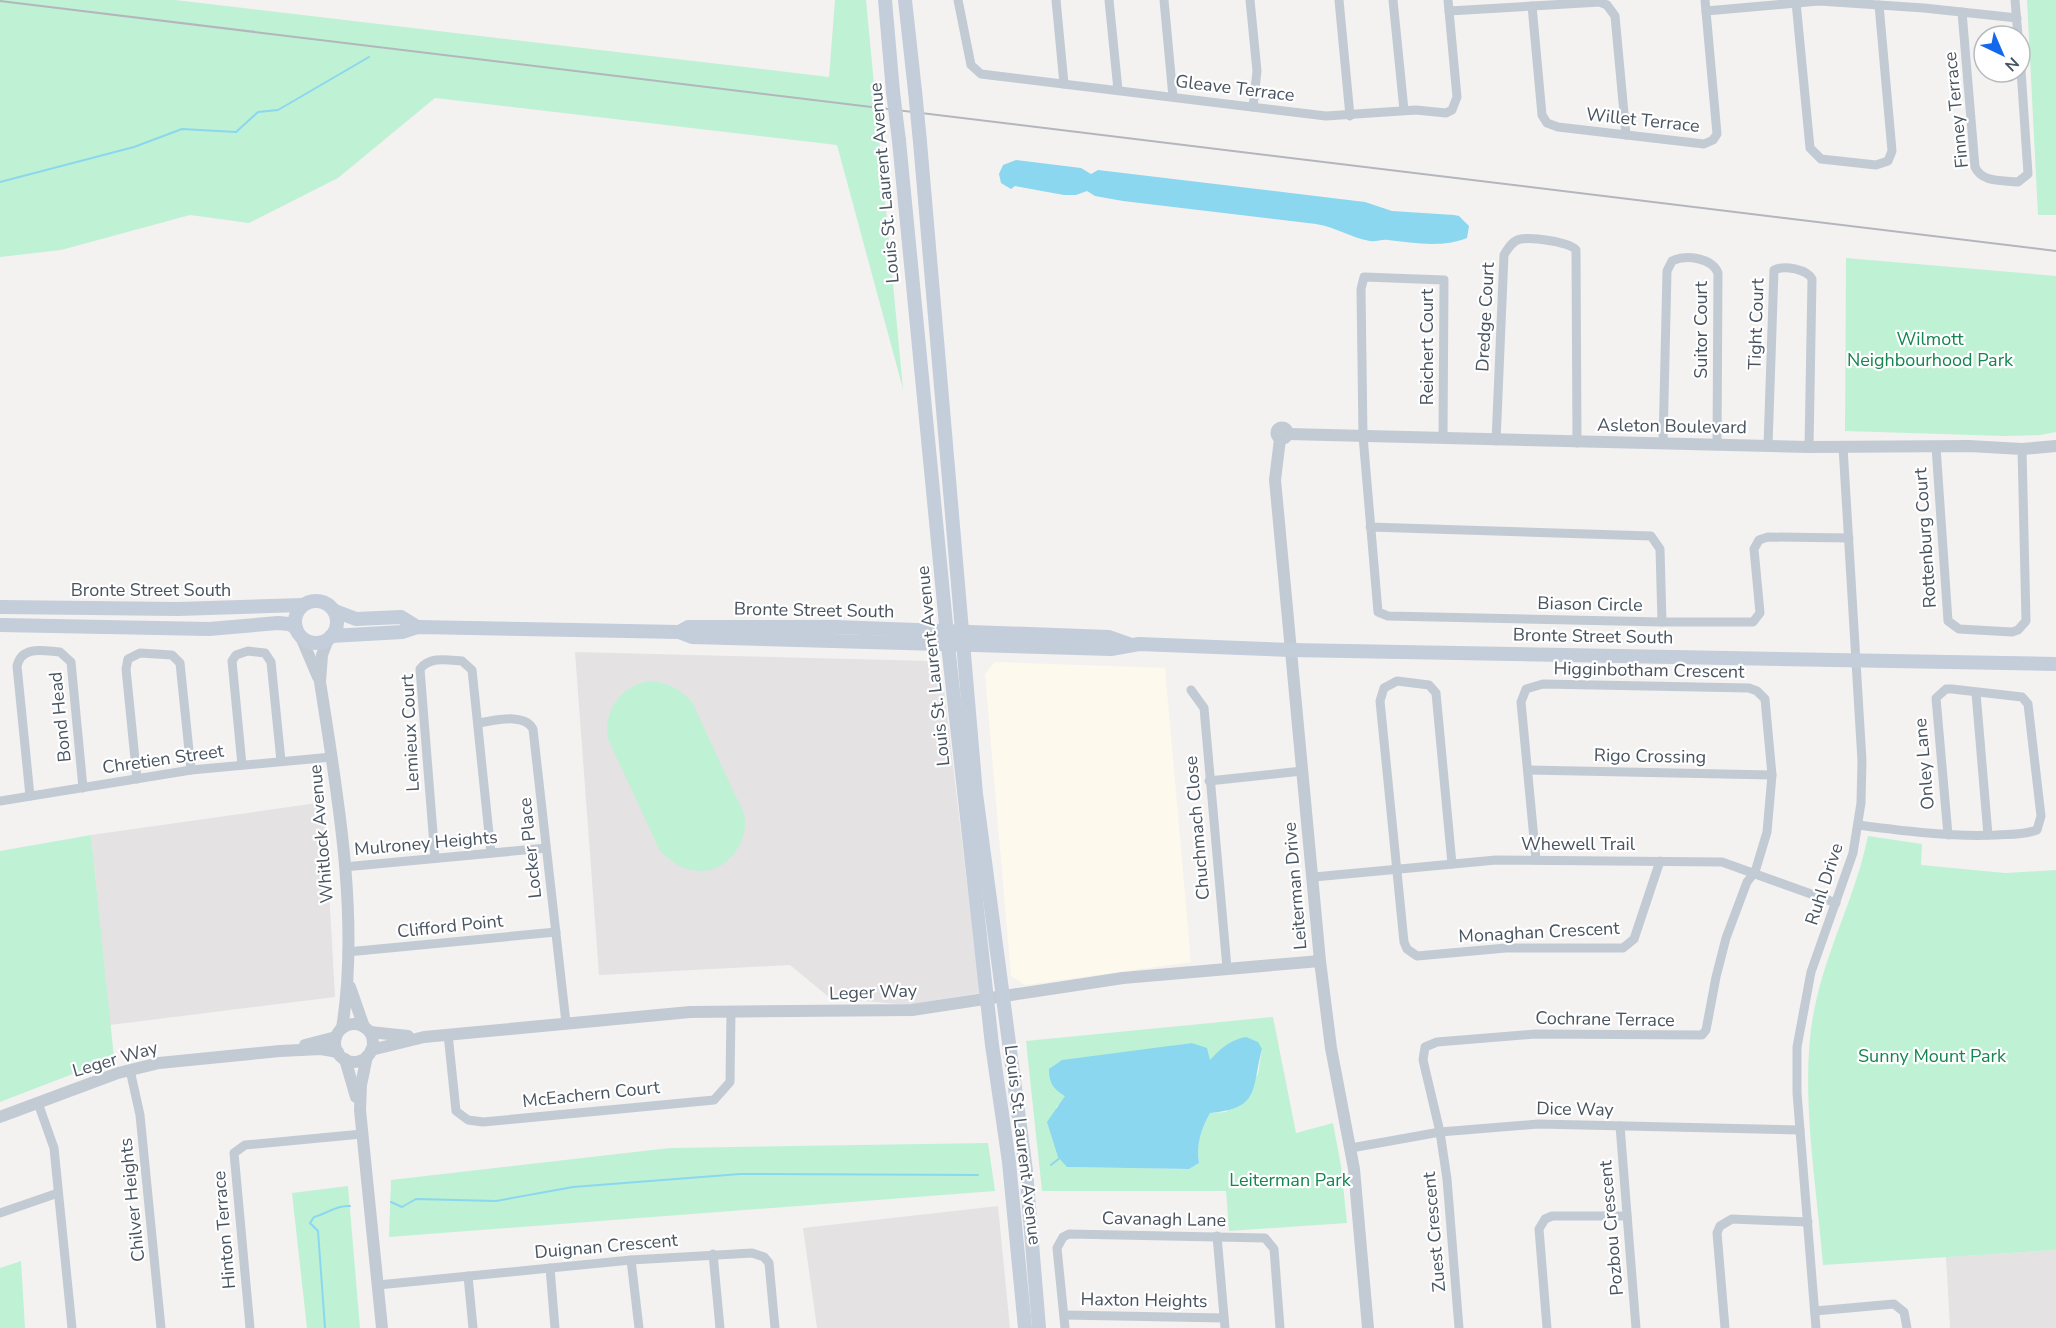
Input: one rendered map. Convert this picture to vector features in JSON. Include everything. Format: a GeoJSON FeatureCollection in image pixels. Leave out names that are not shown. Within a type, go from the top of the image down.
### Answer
{"type":"FeatureCollection","features":[{"type":"Feature","properties":{"kind":"main road","name":"Louis St. Laurent Avenue"},"geometry":{"type":"LineString","coordinates":[[885,0],[946,630],[994,999],[1026,1171],[1039,1328]]}},
{"type":"Feature","properties":{"kind":"main road","name":"Louis St. Laurent Avenue"},"geometry":{"type":"LineString","coordinates":[[905,0],[920,142],[964,630],[994,999],[1025,1328]]}},
{"type":"Feature","properties":{"kind":"main road"},"geometry":{"type":"LineString","coordinates":[[318,600],[326,603],[334,612],[338,623],[330,638],[314,644],[298,632],[297,611],[303,605],[318,600]]}},
{"type":"Feature","properties":{"kind":"main road","name":"Bronte Street South"},"geometry":{"type":"LineString","coordinates":[[0,607],[178,609],[303,605]]}},
{"type":"Feature","properties":{"kind":"main road","name":"Bronte Street South"},"geometry":{"type":"LineString","coordinates":[[334,612],[356,619],[401,617],[417,627]]}},
{"type":"Feature","properties":{"kind":"main road","name":"Bronte Street South"},"geometry":{"type":"LineString","coordinates":[[0,625],[209,629],[280,622],[290,624],[298,632]]}},
{"type":"Feature","properties":{"kind":"main road","name":"Bronte Street South"},"geometry":{"type":"LineString","coordinates":[[330,638],[402,632],[417,627],[679,632],[692,637],[965,646],[1111,649],[1129,644]]}},
{"type":"Feature","properties":{"kind":"main road","name":"Bronte Street South"},"geometry":{"type":"LineString","coordinates":[[679,632],[688,627],[964,630],[1109,637],[1129,644],[1291,650],[2056,664]]}},
{"type":"Feature","properties":{"kind":"street","name":"Gleave Terrace"},"geometry":{"type":"LineString","coordinates":[[958,0],[969,56],[975,70],[981,74],[1326,116],[1350,116],[1404,110],[1446,113],[1456,105],[1448,0]]}},
{"type":"Feature","properties":{"kind":"street"},"geometry":{"type":"LineString","coordinates":[[1056,0],[1064,84]]}},
{"type":"Feature","properties":{"kind":"street"},"geometry":{"type":"LineString","coordinates":[[1109,0],[1118,90]]}},
{"type":"Feature","properties":{"kind":"street"},"geometry":{"type":"LineString","coordinates":[[1164,0],[1173,97]]}},
{"type":"Feature","properties":{"kind":"street"},"geometry":{"type":"LineString","coordinates":[[1250,0],[1257,70],[1252,106]]}},
{"type":"Feature","properties":{"kind":"street"},"geometry":{"type":"LineString","coordinates":[[1339,0],[1350,116]]}},
{"type":"Feature","properties":{"kind":"street"},"geometry":{"type":"LineString","coordinates":[[1393,0],[1404,110]]}},
{"type":"Feature","properties":{"kind":"street","name":"Willet Terrace"},"geometry":{"type":"LineString","coordinates":[[1532,6],[1542,115],[1547,123],[1558,127],[1699,144],[1713,140],[1717,134],[1705,0]]}},
{"type":"Feature","properties":{"kind":"street"},"geometry":{"type":"LineString","coordinates":[[2015,0],[2017,24]]}},
{"type":"Feature","properties":{"kind":"street"},"geometry":{"type":"LineString","coordinates":[[1706,11],[1819,1],[2017,18]]}},
{"type":"Feature","properties":{"kind":"street"},"geometry":{"type":"LineString","coordinates":[[1449,11],[1600,2],[1614,12],[1626,135]]}},
{"type":"Feature","properties":{"kind":"street"},"geometry":{"type":"LineString","coordinates":[[1796,2],[1810,148],[1821,159],[1876,165],[1888,161],[1892,151],[1879,5]]}},
{"type":"Feature","properties":{"kind":"street","name":"Finney Terrace"},"geometry":{"type":"LineString","coordinates":[[1962,12],[1976,167],[1978,173],[1986,178],[2018,182],[2028,174],[2030,167],[2023,84]]}},
{"type":"Feature","properties":{"kind":"street","name":"Dredge Court"},"geometry":{"type":"LineString","coordinates":[[1496,441],[1504,255],[1510,245],[1523,238],[1570,244],[1576,250],[1577,443]]}},
{"type":"Feature","properties":{"kind":"street","name":"Suitor Court"},"geometry":{"type":"LineString","coordinates":[[1663,444],[1667,271],[1672,261],[1681,258],[1707,261],[1717,271],[1717,444]]}},
{"type":"Feature","properties":{"kind":"street","name":"Tight Court"},"geometry":{"type":"LineString","coordinates":[[1768,445],[1774,270],[1779,268],[1804,272],[1812,279],[1809,447]]}},
{"type":"Feature","properties":{"kind":"street","name":"Reichert Court"},"geometry":{"type":"LineString","coordinates":[[1363,436],[1361,290],[1364,277],[1371,275],[1444,280],[1443,438]]}},
{"type":"Feature","properties":{"kind":"street","name":"Asleton Boulevard"},"geometry":{"type":"LineString","coordinates":[[1284,436],[1809,447],[2022,449],[2056,446]]}},
{"type":"Feature","properties":{"kind":"street","name":"Leiterman Drive"},"geometry":{"type":"LineString","coordinates":[[1284,436],[1275,480],[1302,771],[1314,877],[1320,961],[1331,1048],[1351,1148],[1368,1328]]}},
{"type":"Feature","properties":{"kind":"street","name":"Biason Circle"},"geometry":{"type":"LineString","coordinates":[[1363,436],[1370,527],[1378,612],[1383,616],[1662,622],[1660,549],[1651,536],[1370,527]]}},
{"type":"Feature","properties":{"kind":"street","name":"Ruhl Drive"},"geometry":{"type":"LineString","coordinates":[[1816,1328],[1797,1093],[1798,1033],[1810,972],[1850,862],[1858,825],[1862,761],[1843,447]]}},
{"type":"Feature","properties":{"kind":"street","name":"Rottenburg Court"},"geometry":{"type":"LineString","coordinates":[[1936,447],[1948,621],[1959,629],[2012,632],[2024,625],[2026,616],[2022,449]]}},
{"type":"Feature","properties":{"kind":"street"},"geometry":{"type":"LineString","coordinates":[[1662,622],[1753,622],[1760,613],[1754,549],[1759,540],[1768,537],[1849,538]]}},
{"type":"Feature","properties":{"kind":"street","name":"Whitlock Avenue"},"geometry":{"type":"LineString","coordinates":[[298,632],[320,682]]}},
{"type":"Feature","properties":{"kind":"street","name":"Whitlock Avenue"},"geometry":{"type":"LineString","coordinates":[[330,638],[322,655],[320,682],[332,757],[344,867],[349,984],[339,1032]]}},
{"type":"Feature","properties":{"kind":"street","name":"Bond Head"},"geometry":{"type":"LineString","coordinates":[[30,796],[17,666],[22,655],[29,651],[60,652],[71,662],[83,788]]}},
{"type":"Feature","properties":{"kind":"street"},"geometry":{"type":"LineString","coordinates":[[242,765],[232,661],[236,655],[248,651],[265,653],[271,662],[281,761]]}},
{"type":"Feature","properties":{"kind":"street"},"geometry":{"type":"LineString","coordinates":[[137,779],[126,669],[128,659],[140,653],[172,655],[180,663],[191,770]]}},
{"type":"Feature","properties":{"kind":"street","name":"Lemieux Court"},"geometry":{"type":"LineString","coordinates":[[435,858],[420,669],[424,663],[432,660],[462,661],[472,670],[491,853]]}},
{"type":"Feature","properties":{"kind":"street"},"geometry":{"type":"LineString","coordinates":[[1398,869],[1380,695],[1384,688],[1397,681],[1430,685],[1436,693],[1452,864]]}},
{"type":"Feature","properties":{"kind":"street","name":"Higginbotham Crescent"},"geometry":{"type":"LineString","coordinates":[[1536,860],[1522,694],[1533,685],[1749,688],[1757,691],[1765,699],[1767,706],[1772,774],[1767,832],[1755,872]]}},
{"type":"Feature","properties":{"kind":"street","name":"Onley Lane"},"geometry":{"type":"LineString","coordinates":[[1948,835],[1936,698],[1946,689],[1976,693]]}},
{"type":"Feature","properties":{"kind":"street","name":"Chuchmach Close"},"geometry":{"type":"LineString","coordinates":[[1191,690],[1204,708],[1227,968]]}},
{"type":"Feature","properties":{"kind":"street"},"geometry":{"type":"LineString","coordinates":[[1858,825],[1948,835],[1988,835],[2029,833],[2037,830],[2041,816],[2028,704],[2022,697],[1976,693],[1988,835]]}},
{"type":"Feature","properties":{"kind":"street","name":"Locker Place"},"geometry":{"type":"LineString","coordinates":[[478,723],[522,719],[529,722],[533,729],[566,1023]]}},
{"type":"Feature","properties":{"kind":"street","name":"Chretien Street"},"geometry":{"type":"LineString","coordinates":[[0,801],[191,770],[332,757]]}},
{"type":"Feature","properties":{"kind":"street","name":"Rigo Crossing"},"geometry":{"type":"LineString","coordinates":[[1528,770],[1772,774]]}},
{"type":"Feature","properties":{"kind":"street"},"geometry":{"type":"LineString","coordinates":[[1209,781],[1302,771]]}},
{"type":"Feature","properties":{"kind":"street","name":"Mulroney Heights"},"geometry":{"type":"LineString","coordinates":[[344,867],[546,848]]}},
{"type":"Feature","properties":{"kind":"street","name":"Whewell Trail"},"geometry":{"type":"LineString","coordinates":[[1314,877],[1452,864],[1536,860],[1722,862],[1836,903]]}},
{"type":"Feature","properties":{"kind":"street","name":"Monaghan Crescent"},"geometry":{"type":"LineString","coordinates":[[1398,869],[1404,942],[1407,949],[1417,956],[1506,948],[1623,948],[1634,939],[1660,861]]}},
{"type":"Feature","properties":{"kind":"street","name":"Cochrane Terrace"},"geometry":{"type":"LineString","coordinates":[[1440,1132],[1423,1059],[1425,1047],[1431,1043],[1535,1034],[1695,1037],[1702,1035],[1706,1030],[1726,938],[1747,882],[1755,872]]}},
{"type":"Feature","properties":{"kind":"street","name":"Clifford Point"},"geometry":{"type":"LineString","coordinates":[[347,952],[556,932]]}},
{"type":"Feature","properties":{"kind":"street","name":"Leger Way"},"geometry":{"type":"LineString","coordinates":[[369,1053],[424,1037],[448,1034],[690,1012],[912,1010],[1123,978],[1320,961]]}},
{"type":"Feature","properties":{"kind":"street","name":"Whitlock Avenue"},"geometry":{"type":"LineString","coordinates":[[349,984],[367,1030]]}},
{"type":"Feature","properties":{"kind":"street","name":"McEachern Court"},"geometry":{"type":"LineString","coordinates":[[448,1034],[456,1111],[468,1120],[483,1122],[714,1100],[730,1082],[731,1012]]}},
{"type":"Feature","properties":{"kind":"street"},"geometry":{"type":"LineString","coordinates":[[360,1110],[341,1056],[339,1032],[353,1024],[367,1030],[369,1053],[361,1084],[360,1110],[382,1328]]}},
{"type":"Feature","properties":{"kind":"street","name":"Leger Way"},"geometry":{"type":"LineString","coordinates":[[367,1030],[424,1037]]}},
{"type":"Feature","properties":{"kind":"street","name":"Leger Way"},"geometry":{"type":"LineString","coordinates":[[280,1051],[339,1032]]}},
{"type":"Feature","properties":{"kind":"street","name":"Leger Way"},"geometry":{"type":"LineString","coordinates":[[0,1117],[130,1070],[180,1060],[321,1049],[341,1056]]}},
{"type":"Feature","properties":{"kind":"street"},"geometry":{"type":"LineString","coordinates":[[341,1056],[356,1061],[369,1053]]}},
{"type":"Feature","properties":{"kind":"street","name":"Chilver Heights"},"geometry":{"type":"LineString","coordinates":[[130,1070],[140,1114],[161,1328]]}},
{"type":"Feature","properties":{"kind":"street"},"geometry":{"type":"LineString","coordinates":[[38,1103],[54,1148],[72,1328]]}},
{"type":"Feature","properties":{"kind":"street","name":"Dice Way"},"geometry":{"type":"LineString","coordinates":[[1351,1148],[1440,1132],[1538,1124],[1800,1130]]}},
{"type":"Feature","properties":{"kind":"street","name":"Pozbou Crescent"},"geometry":{"type":"LineString","coordinates":[[1620,1126],[1636,1328]]}},
{"type":"Feature","properties":{"kind":"street","name":"Zuest Crescent"},"geometry":{"type":"LineString","coordinates":[[1440,1132],[1447,1179],[1459,1328]]}},
{"type":"Feature","properties":{"kind":"street","name":"Hinton Terrace"},"geometry":{"type":"LineString","coordinates":[[250,1328],[234,1153],[245,1145],[363,1134]]}},
{"type":"Feature","properties":{"kind":"street"},"geometry":{"type":"LineString","coordinates":[[0,1213],[58,1193]]}},
{"type":"Feature","properties":{"kind":"street"},"geometry":{"type":"LineString","coordinates":[[1547,1328],[1539,1229],[1541,1223],[1552,1216],[1626,1216]]}},
{"type":"Feature","properties":{"kind":"street"},"geometry":{"type":"LineString","coordinates":[[1725,1328],[1717,1233],[1720,1226],[1732,1219],[1808,1222]]}},
{"type":"Feature","properties":{"kind":"street","name":"Cavanagh Lane"},"geometry":{"type":"LineString","coordinates":[[1065,1328],[1057,1248],[1063,1237],[1069,1234],[1259,1237],[1272,1244],[1280,1328]]}},
{"type":"Feature","properties":{"kind":"street"},"geometry":{"type":"LineString","coordinates":[[1217,1236],[1225,1323]]}},
{"type":"Feature","properties":{"kind":"street","name":"Duignan Crescent"},"geometry":{"type":"LineString","coordinates":[[378,1285],[631,1260],[753,1253],[764,1257],[769,1263],[775,1328]]}},
{"type":"Feature","properties":{"kind":"street"},"geometry":{"type":"LineString","coordinates":[[713,1254],[720,1328]]}},
{"type":"Feature","properties":{"kind":"street"},"geometry":{"type":"LineString","coordinates":[[631,1260],[639,1328]]}},
{"type":"Feature","properties":{"kind":"street"},"geometry":{"type":"LineString","coordinates":[[550,1268],[555,1328]]}},
{"type":"Feature","properties":{"kind":"street"},"geometry":{"type":"LineString","coordinates":[[468,1276],[473,1328]]}},
{"type":"Feature","properties":{"kind":"street"},"geometry":{"type":"LineString","coordinates":[[1815,1311],[1894,1304],[1904,1312],[1907,1328]]}},
{"type":"Feature","properties":{"kind":"street","name":"Haxton Heights"},"geometry":{"type":"LineString","coordinates":[[1064,1315],[1225,1323]]}},
{"type":"Feature","properties":{"kind":"shaded area"},"geometry":{"type":"Polygon","coordinates":[[[575,652],[931,661],[942,672],[980,993],[908,1005],[830,998],[790,965],[599,975],[575,652]]]}},
{"type":"Feature","properties":{"kind":"shaded area"},"geometry":{"type":"Polygon","coordinates":[[[995,662],[1165,668],[1191,962],[1025,985],[1011,976],[985,674],[995,662]]]}},
{"type":"Feature","properties":{"kind":"shaded area"},"geometry":{"type":"Polygon","coordinates":[[[324,802],[335,997],[110,1025],[91,835],[324,802]]]}},
{"type":"Feature","properties":{"kind":"shaded area"},"geometry":{"type":"Polygon","coordinates":[[[998,1206],[1010,1328],[817,1328],[803,1228],[998,1206]]]}},
{"type":"Feature","properties":{"kind":"shaded area"},"geometry":{"type":"Polygon","coordinates":[[[2056,1250],[2056,1328],[1950,1328],[1946,1257],[2056,1250]]]}},
{"type":"Feature","properties":{"kind":"green space"},"geometry":{"type":"Polygon","coordinates":[[[0,0],[175,0],[829,77],[835,0],[866,0],[903,389],[837,145],[435,98],[338,178],[249,223],[190,215],[61,250],[0,257],[0,0]]]}},
{"type":"Feature","properties":{"kind":"green space"},"geometry":{"type":"Polygon","coordinates":[[[2027,0],[2056,0],[2056,215],[2038,215],[2031,84],[2032,24],[2028,24],[2027,0]]]}},
{"type":"Feature","properties":{"kind":"green space","name":"Wilmott Neighbourhood Park"},"geometry":{"type":"Polygon","coordinates":[[[1846,258],[2056,276],[2056,432],[2004,436],[1845,431],[1846,258]]]}},
{"type":"Feature","properties":{"kind":"green space"},"geometry":{"type":"Polygon","coordinates":[[[649,681],[673,687],[692,702],[743,812],[745,828],[740,844],[730,858],[710,870],[696,871],[683,867],[660,851],[608,739],[608,719],[616,701],[630,688],[649,681]]]}},
{"type":"Feature","properties":{"kind":"green space"},"geometry":{"type":"Polygon","coordinates":[[[91,835],[114,1058],[0,1102],[0,851],[91,835]]]}},
{"type":"Feature","properties":{"kind":"green space","name":"Sunny Mount Park"},"geometry":{"type":"Polygon","coordinates":[[[1868,836],[1922,844],[1921,865],[2005,873],[2056,870],[2056,1250],[1823,1265],[1808,1101],[1810,1036],[1820,984],[1863,858],[1868,836]]]}},
{"type":"Feature","properties":{"kind":"green space","name":"Leiterman Park"},"geometry":{"type":"Polygon","coordinates":[[[1273,1017],[1296,1133],[1333,1123],[1341,1166],[1347,1223],[1229,1231],[1226,1191],[1042,1191],[1026,1041],[1273,1017]],[[1192,1043],[1170,1046],[1065,1096],[1063,1102],[1056,1107],[1067,1167],[1189,1169],[1199,1163],[1200,1137],[1210,1113],[1226,1112],[1258,1074],[1262,1049],[1210,1061],[1192,1043]]]}},
{"type":"Feature","properties":{"kind":"green space"},"geometry":{"type":"Polygon","coordinates":[[[988,1143],[995,1191],[389,1237],[391,1180],[670,1148],[988,1143]]]}},
{"type":"Feature","properties":{"kind":"green space"},"geometry":{"type":"Polygon","coordinates":[[[348,1186],[360,1328],[307,1328],[292,1193],[348,1186]]]}},
{"type":"Feature","properties":{"kind":"green space"},"geometry":{"type":"Polygon","coordinates":[[[21,1261],[25,1328],[0,1328],[0,1268],[21,1261]]]}},
{"type":"Feature","properties":{"kind":"water"},"geometry":{"type":"Polygon","coordinates":[[[1016,160],[1081,168],[1091,174],[1098,170],[1365,202],[1392,211],[1459,216],[1469,226],[1467,238],[1448,243],[1372,241],[1316,224],[1123,201],[1095,196],[1087,191],[1076,195],[1064,195],[1015,186],[1011,189],[1001,183],[999,174],[1003,165],[1016,160]]]}},
{"type":"Feature","properties":{"kind":"water"},"geometry":{"type":"Polygon","coordinates":[[[1246,1037],[1258,1042],[1262,1049],[1254,1086],[1246,1101],[1238,1107],[1210,1113],[1200,1137],[1199,1163],[1189,1169],[1067,1167],[1058,1157],[1047,1122],[1065,1096],[1052,1085],[1049,1069],[1062,1060],[1192,1043],[1207,1048],[1210,1060],[1226,1045],[1246,1037]]]}},
{"type":"Feature","properties":{"kind":"waterway"},"geometry":{"type":"LineString","coordinates":[[0,182],[134,147],[182,129],[236,132],[258,112],[278,110],[369,57]]}},
{"type":"Feature","properties":{"kind":"waterway"},"geometry":{"type":"LineString","coordinates":[[1051,1165],[1061,1157]]}},
{"type":"Feature","properties":{"kind":"waterway"},"geometry":{"type":"LineString","coordinates":[[391,1202],[402,1207],[416,1199],[496,1201],[573,1187],[740,1174],[978,1175]]}},
{"type":"Feature","properties":{"kind":"waterway"},"geometry":{"type":"LineString","coordinates":[[325,1328],[318,1231],[310,1223],[314,1217],[340,1207],[350,1206]]}},
{"type":"Feature","properties":{"kind":"railway"},"geometry":{"type":"LineString","coordinates":[[0,1],[2056,251]]}}]}
